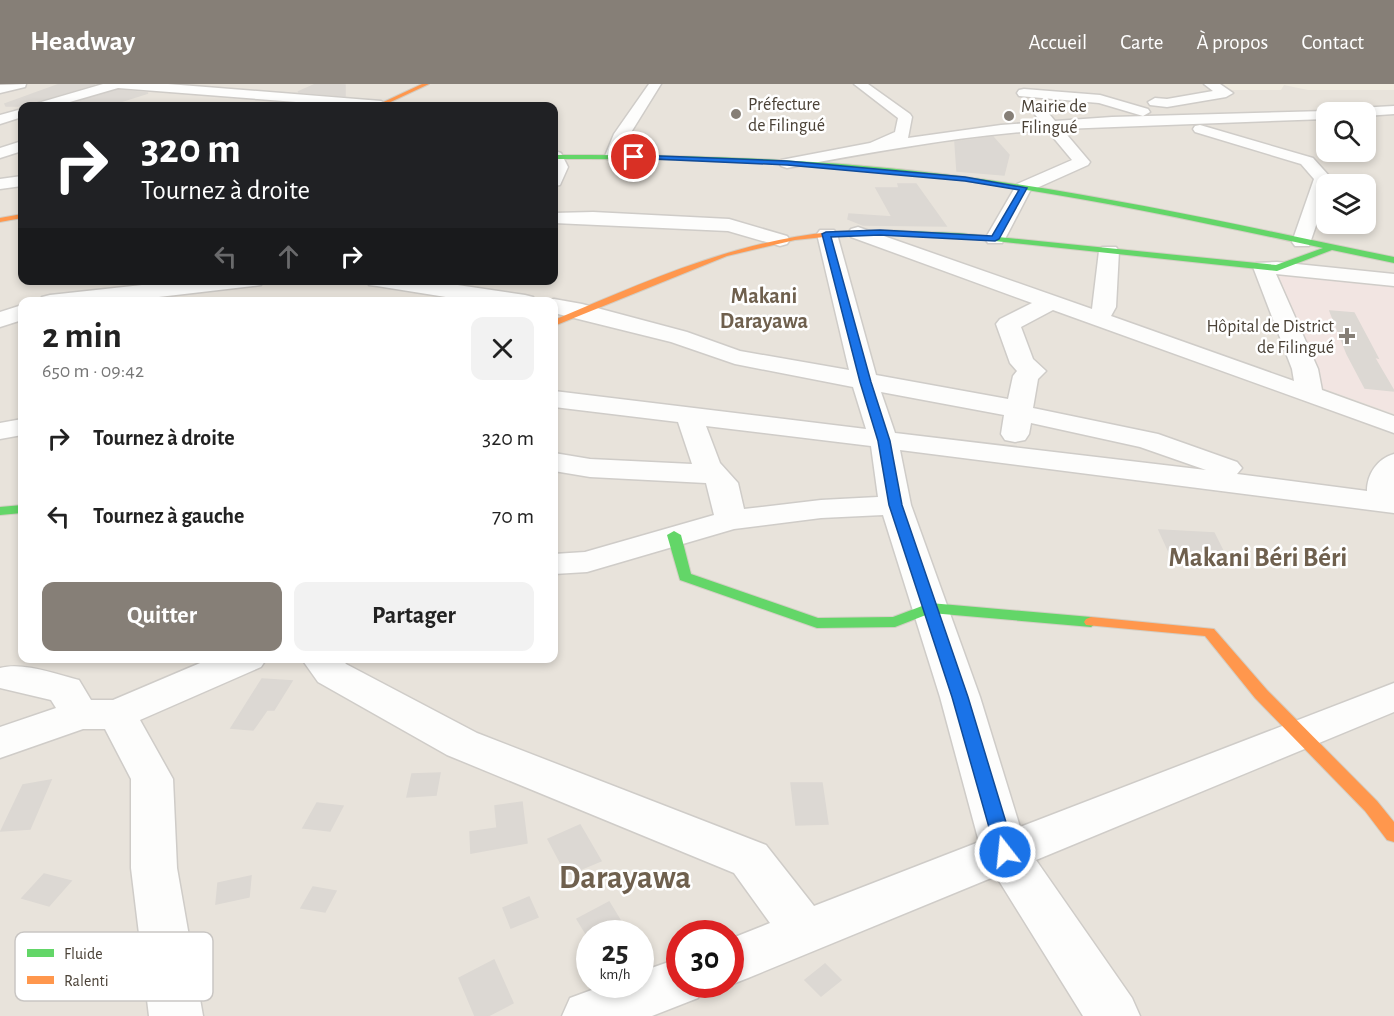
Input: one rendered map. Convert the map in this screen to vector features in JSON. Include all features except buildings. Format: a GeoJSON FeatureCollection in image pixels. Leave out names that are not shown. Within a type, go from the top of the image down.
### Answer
{"type":"FeatureCollection","features":[{"type":"Feature","properties":{"kind":"street"},"geometry":{"type":"LineString","coordinates":[[0,89],[20,84]]}},
{"type":"Feature","properties":{"kind":"street"},"geometry":{"type":"LineString","coordinates":[[57,102],[118,84],[336,102]]}},
{"type":"Feature","properties":{"kind":"street"},"geometry":{"type":"LineString","coordinates":[[244,102],[292,84]]}},
{"type":"Feature","properties":{"kind":"street"},"geometry":{"type":"LineString","coordinates":[[388,102],[426,84]]}},
{"type":"Feature","properties":{"kind":"street"},"geometry":{"type":"LineString","coordinates":[[613,156],[622,134],[655,84]]}},
{"type":"Feature","properties":{"kind":"street"},"geometry":{"type":"LineString","coordinates":[[860,84],[905,117],[902,135],[867,148]]}},
{"type":"Feature","properties":{"kind":"street"},"geometry":{"type":"LineString","coordinates":[[995,239],[1023,188],[1082,162],[1024,93],[1167,103],[1227,93],[1210,84]]}},
{"type":"Feature","properties":{"kind":"street"},"geometry":{"type":"LineString","coordinates":[[160,100],[190,90]]}},
{"type":"Feature","properties":{"kind":"street"},"geometry":{"type":"LineString","coordinates":[[1100,99],[1307,161],[1323,178],[1302,242]]}},
{"type":"Feature","properties":{"kind":"street"},"geometry":{"type":"LineString","coordinates":[[1376,111],[1394,110]]}},
{"type":"Feature","properties":{"kind":"street"},"geometry":{"type":"LineString","coordinates":[[0,120],[18,114]]}},
{"type":"Feature","properties":{"kind":"street"},"geometry":{"type":"LineString","coordinates":[[787,163],[867,148],[1001,129],[1112,121],[1174,122],[1316,115]]}},
{"type":"Feature","properties":{"kind":"street"},"geometry":{"type":"LineString","coordinates":[[0,153],[18,147]]}},
{"type":"Feature","properties":{"kind":"street"},"geometry":{"type":"LineString","coordinates":[[558,157],[613,156],[787,163],[965,179],[1086,198],[1394,260]]}},
{"type":"Feature","properties":{"kind":"street"},"geometry":{"type":"LineString","coordinates":[[0,169],[18,172]]}},
{"type":"Feature","properties":{"kind":"street"},"geometry":{"type":"LineString","coordinates":[[0,184],[18,182]]}},
{"type":"Feature","properties":{"kind":"street"},"geometry":{"type":"LineString","coordinates":[[0,220],[18,217]]}},
{"type":"Feature","properties":{"kind":"street"},"geometry":{"type":"LineString","coordinates":[[558,218],[729,225],[780,240]]}},
{"type":"Feature","properties":{"kind":"street"},"geometry":{"type":"LineString","coordinates":[[842,234],[1052,302],[1394,425]]}},
{"type":"Feature","properties":{"kind":"street"},"geometry":{"type":"LineString","coordinates":[[842,234],[865,382],[884,441],[895,505],[960,697],[1005,852],[1113,1016]]}},
{"type":"Feature","properties":{"kind":"street"},"geometry":{"type":"LineString","coordinates":[[558,320],[716,258],[780,240],[842,234],[958,235],[1394,280]]}},
{"type":"Feature","properties":{"kind":"street"},"geometry":{"type":"LineString","coordinates":[[1270,267],[1332,247]]}},
{"type":"Feature","properties":{"kind":"street"},"geometry":{"type":"LineString","coordinates":[[1096,319],[1105,307],[1109,250]]}},
{"type":"Feature","properties":{"kind":"street"},"geometry":{"type":"LineString","coordinates":[[1270,267],[1305,369],[1310,395]]}},
{"type":"Feature","properties":{"kind":"street"},"geometry":{"type":"LineString","coordinates":[[55,296],[191,285]]}},
{"type":"Feature","properties":{"kind":"street"},"geometry":{"type":"LineString","coordinates":[[411,285],[491,297]]}},
{"type":"Feature","properties":{"kind":"street"},"geometry":{"type":"LineString","coordinates":[[1017,456],[1015,439],[1018,411],[1026,376],[1033,371],[1022,363],[1008,324],[1052,302]]}},
{"type":"Feature","properties":{"kind":"street"},"geometry":{"type":"LineString","coordinates":[[558,307],[679,337],[735,357],[1018,411],[1148,440],[1227,468],[1244,483]]}},
{"type":"Feature","properties":{"kind":"street"},"geometry":{"type":"LineString","coordinates":[[0,320],[18,313]]}},
{"type":"Feature","properties":{"kind":"street"},"geometry":{"type":"LineString","coordinates":[[0,328],[18,330]]}},
{"type":"Feature","properties":{"kind":"street"},"geometry":{"type":"LineString","coordinates":[[558,399],[884,441],[1244,483],[1388,504],[1382,478],[1394,463]]}},
{"type":"Feature","properties":{"kind":"street"},"geometry":{"type":"LineString","coordinates":[[691,416],[692,426],[707,466],[723,483],[731,520]]}},
{"type":"Feature","properties":{"kind":"street"},"geometry":{"type":"LineString","coordinates":[[0,431],[18,428]]}},
{"type":"Feature","properties":{"kind":"street"},"geometry":{"type":"LineString","coordinates":[[558,463],[590,468],[714,474]]}},
{"type":"Feature","properties":{"kind":"street"},"geometry":{"type":"LineString","coordinates":[[558,564],[587,562],[731,520],[821,509],[895,505]]}},
{"type":"Feature","properties":{"kind":"street"},"geometry":{"type":"LineString","coordinates":[[0,511],[18,509]]}},
{"type":"Feature","properties":{"kind":"street"},"geometry":{"type":"LineString","coordinates":[[674,535],[685,577],[817,623],[895,622],[930,608],[1209,632],[1261,694],[1371,806],[1394,835]]}},
{"type":"Feature","properties":{"kind":"street"},"geometry":{"type":"LineString","coordinates":[[0,743],[98,714],[235,663]]}},
{"type":"Feature","properties":{"kind":"street"},"geometry":{"type":"LineString","coordinates":[[324,663],[332,673],[462,744],[750,859],[805,932]]}},
{"type":"Feature","properties":{"kind":"street"},"geometry":{"type":"LineString","coordinates":[[13,679],[65,690],[98,714],[153,779],[154,868],[164,932]]}},
{"type":"Feature","properties":{"kind":"street"},"geometry":{"type":"LineString","coordinates":[[744,956],[1394,697]]}},
{"type":"Feature","properties":{"kind":"street"},"geometry":{"type":"LineString","coordinates":[[589,1016],[666,986]]}},
{"type":"Feature","properties":{"kind":"street"},"geometry":{"type":"LineString","coordinates":[[174,1001],[176,1016]]}},
{"type":"Feature","properties":{"kind":"shaded area"},"geometry":{"type":"Polygon","coordinates":[[[0,84],[1394,84],[1394,1016],[0,1016],[0,84]]]}},
{"type":"Feature","properties":{"kind":"shaded area"},"geometry":{"type":"Polygon","coordinates":[[[1221,84],[1394,84],[1394,90],[1308,90],[1284,85],[1281,90],[1232,90],[1221,84]]]}},
{"type":"Feature","properties":{"kind":"shaded area","name":"Hôpital de District de Filingué"},"geometry":{"type":"Polygon","coordinates":[[[1278,273],[1394,286],[1394,414],[1319,387],[1278,273]]]}},
{"type":"Feature","properties":{"kind":"traffic: fast"},"geometry":{"type":"LineString","coordinates":[[558,157],[760,160],[966,179],[1127,205],[1394,260]]}},
{"type":"Feature","properties":{"kind":"traffic: fast"},"geometry":{"type":"LineString","coordinates":[[831,234],[880,232],[958,235],[1277,268],[1332,247]]}},
{"type":"Feature","properties":{"kind":"traffic: fast"},"geometry":{"type":"LineString","coordinates":[[0,511],[18,509]]}},
{"type":"Feature","properties":{"kind":"traffic: fast"},"geometry":{"type":"LineString","coordinates":[[674,535],[685,577],[817,623],[895,622],[930,608],[1091,622]]}},
{"type":"Feature","properties":{"kind":"traffic: slow"},"geometry":{"type":"LineString","coordinates":[[387,102],[426,84]]}},
{"type":"Feature","properties":{"kind":"traffic: slow"},"geometry":{"type":"LineString","coordinates":[[0,220],[18,217]]}},
{"type":"Feature","properties":{"kind":"traffic: slow"},"geometry":{"type":"LineString","coordinates":[[558,321],[725,255],[795,238],[831,234]]}},
{"type":"Feature","properties":{"kind":"traffic: slow"},"geometry":{"type":"LineString","coordinates":[[1091,622],[1209,632],[1261,694],[1371,806],[1394,835]]}},
{"type":"Feature","properties":{"kind":"place","name":"Préfecture de Filingué"},"geometry":{"type":"Point","coordinates":[736,114]}},
{"type":"Feature","properties":{"kind":"place","name":"Mairie de Filingué"},"geometry":{"type":"Point","coordinates":[1009,116]}},
{"type":"Feature","properties":{"kind":"place","name":"Hôpital de District de Filingué"},"geometry":{"type":"Point","coordinates":[1347,336]}},
{"type":"Feature","properties":{"kind":"district","name":"Makani Darayawa"},"geometry":{"type":"Point","coordinates":[764,308]}},
{"type":"Feature","properties":{"kind":"district","name":"Makani Béri Béri"},"geometry":{"type":"Point","coordinates":[1258,557]}},
{"type":"Feature","properties":{"kind":"district","name":"Darayawa"},"geometry":{"type":"Point","coordinates":[625,876]}},
{"type":"Feature","properties":{"kind":"route"},"geometry":{"type":"LineString","coordinates":[[634,157],[787,163],[875,170],[965,179],[1023,188],[995,239],[880,232],[826,234],[865,382],[884,441],[895,505],[960,697],[1005,852]]}}]}
